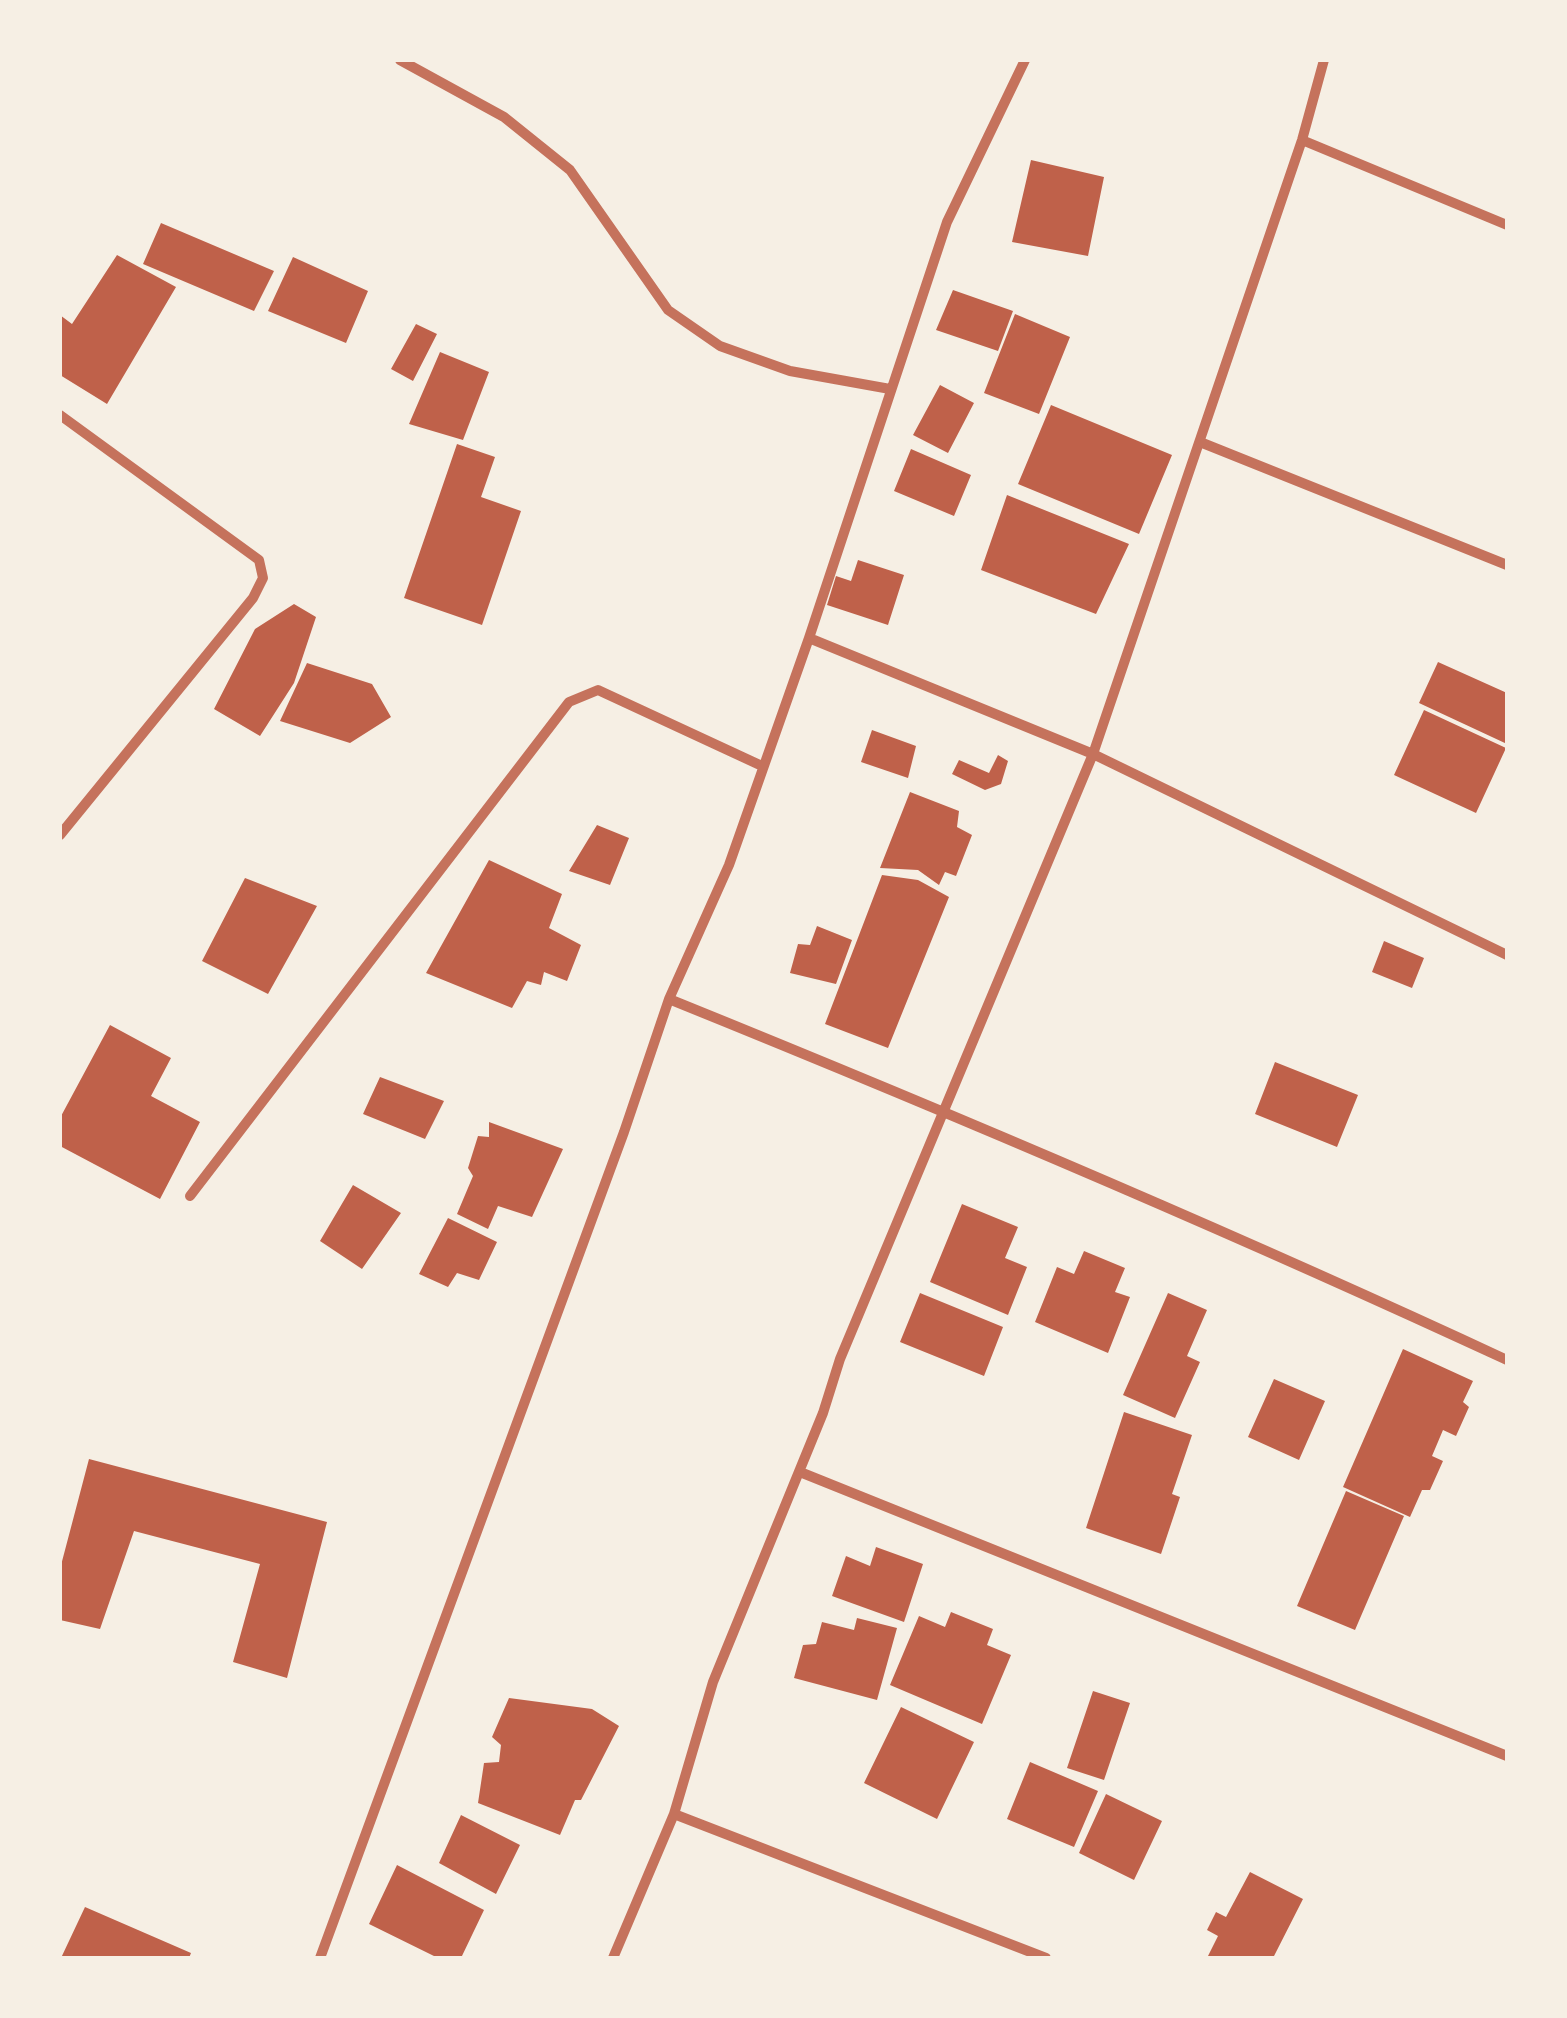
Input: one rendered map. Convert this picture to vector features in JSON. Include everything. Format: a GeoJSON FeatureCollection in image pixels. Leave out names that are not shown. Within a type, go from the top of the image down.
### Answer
{"type":"FeatureCollection","features":[{"type":"Feature","properties":{"kind":"street"},"geometry":{"type":"LineString","coordinates":[[400,60],[504,116],[570,170],[668,310],[720,346],[790,371],[890,389]]}},
{"type":"Feature","properties":{"kind":"street"},"geometry":{"type":"LineString","coordinates":[[320,1958],[624,1132],[668,999],[729,864],[809,638],[947,222],[1026,60]]}},
{"type":"Feature","properties":{"kind":"street"},"geometry":{"type":"LineString","coordinates":[[613,1958],[674,1814],[713,1682],[800,1472],[840,1359],[1092,754],[1302,140],[1324,60]]}},
{"type":"Feature","properties":{"kind":"street"},"geometry":{"type":"LineString","coordinates":[[1302,140],[1507,225]]}},
{"type":"Feature","properties":{"kind":"street"},"geometry":{"type":"LineString","coordinates":[[60,415],[259,560],[263,578],[252,598],[60,836]]}},
{"type":"Feature","properties":{"kind":"street"},"geometry":{"type":"LineString","coordinates":[[1200,442],[1507,565]]}},
{"type":"Feature","properties":{"kind":"street"},"geometry":{"type":"LineString","coordinates":[[809,638],[1092,754],[1507,955]]}},
{"type":"Feature","properties":{"kind":"street"},"geometry":{"type":"LineString","coordinates":[[190,1196],[569,702],[598,690],[762,766]]}},
{"type":"Feature","properties":{"kind":"street"},"geometry":{"type":"LineString","coordinates":[[668,999],[942,1109],[1507,1360]]}},
{"type":"Feature","properties":{"kind":"street"},"geometry":{"type":"LineString","coordinates":[[800,1472],[1507,1756]]}},
{"type":"Feature","properties":{"kind":"street"},"geometry":{"type":"LineString","coordinates":[[674,1814],[1046,1958]]}},
{"type":"Feature","properties":{"kind":"building"},"geometry":{"type":"Polygon","coordinates":[[[1031,160],[1104,177],[1088,256],[1012,242],[1031,160]]]}},
{"type":"Feature","properties":{"kind":"building"},"geometry":{"type":"Polygon","coordinates":[[[161,223],[274,271],[254,311],[143,264],[161,223]]]}},
{"type":"Feature","properties":{"kind":"building"},"geometry":{"type":"Polygon","coordinates":[[[117,255],[176,287],[107,404],[60,375],[60,315],[72,324],[117,255]]]}},
{"type":"Feature","properties":{"kind":"building"},"geometry":{"type":"Polygon","coordinates":[[[293,257],[368,291],[346,343],[268,311],[293,257]]]}},
{"type":"Feature","properties":{"kind":"building"},"geometry":{"type":"Polygon","coordinates":[[[953,290],[1013,311],[998,351],[936,330],[953,290]]]}},
{"type":"Feature","properties":{"kind":"building"},"geometry":{"type":"Polygon","coordinates":[[[1015,314],[1070,337],[1039,414],[984,393],[1015,314]]]}},
{"type":"Feature","properties":{"kind":"building"},"geometry":{"type":"Polygon","coordinates":[[[416,324],[437,334],[413,381],[391,369],[416,324]]]}},
{"type":"Feature","properties":{"kind":"building"},"geometry":{"type":"Polygon","coordinates":[[[440,352],[489,372],[463,440],[409,424],[440,352]]]}},
{"type":"Feature","properties":{"kind":"building"},"geometry":{"type":"Polygon","coordinates":[[[940,385],[974,403],[948,453],[913,435],[940,385]]]}},
{"type":"Feature","properties":{"kind":"building"},"geometry":{"type":"Polygon","coordinates":[[[1051,405],[1172,455],[1139,534],[1018,484],[1051,405]]]}},
{"type":"Feature","properties":{"kind":"building"},"geometry":{"type":"Polygon","coordinates":[[[457,444],[495,457],[481,497],[521,511],[482,625],[404,598],[457,444]]]}},
{"type":"Feature","properties":{"kind":"building"},"geometry":{"type":"Polygon","coordinates":[[[911,449],[971,475],[954,516],[894,491],[911,449]]]}},
{"type":"Feature","properties":{"kind":"building"},"geometry":{"type":"Polygon","coordinates":[[[1007,495],[1129,544],[1096,614],[981,570],[1007,495]]]}},
{"type":"Feature","properties":{"kind":"building"},"geometry":{"type":"Polygon","coordinates":[[[858,560],[904,575],[888,625],[827,605],[836,576],[851,581],[858,560]]]}},
{"type":"Feature","properties":{"kind":"building"},"geometry":{"type":"Polygon","coordinates":[[[294,604],[316,617],[294,683],[260,736],[214,709],[255,629],[294,604]]]}},
{"type":"Feature","properties":{"kind":"building"},"geometry":{"type":"Polygon","coordinates":[[[1438,662],[1507,693],[1507,744],[1419,703],[1438,662]]]}},
{"type":"Feature","properties":{"kind":"building"},"geometry":{"type":"Polygon","coordinates":[[[307,663],[372,684],[391,717],[350,743],[280,721],[307,663]]]}},
{"type":"Feature","properties":{"kind":"building"},"geometry":{"type":"Polygon","coordinates":[[[1424,710],[1506,748],[1476,813],[1394,775],[1424,710]]]}},
{"type":"Feature","properties":{"kind":"building"},"geometry":{"type":"Polygon","coordinates":[[[872,730],[916,746],[908,778],[861,762],[872,730]]]}},
{"type":"Feature","properties":{"kind":"building"},"geometry":{"type":"Polygon","coordinates":[[[998,755],[1008,761],[1001,784],[985,790],[952,774],[959,760],[989,773],[998,755]]]}},
{"type":"Feature","properties":{"kind":"building"},"geometry":{"type":"Polygon","coordinates":[[[910,792],[959,811],[957,827],[972,835],[956,876],[945,872],[939,885],[918,870],[880,868],[910,792]]]}},
{"type":"Feature","properties":{"kind":"building"},"geometry":{"type":"Polygon","coordinates":[[[597,825],[629,838],[610,885],[569,871],[597,825]]]}},
{"type":"Feature","properties":{"kind":"building"},"geometry":{"type":"Polygon","coordinates":[[[489,860],[562,894],[549,928],[581,945],[567,981],[544,972],[541,985],[527,981],[512,1008],[426,973],[489,860]]]}},
{"type":"Feature","properties":{"kind":"building"},"geometry":{"type":"Polygon","coordinates":[[[882,875],[918,880],[949,897],[888,1048],[825,1024],[882,875]]]}},
{"type":"Feature","properties":{"kind":"building"},"geometry":{"type":"Polygon","coordinates":[[[245,878],[317,906],[268,994],[202,961],[245,878]]]}},
{"type":"Feature","properties":{"kind":"building"},"geometry":{"type":"Polygon","coordinates":[[[817,926],[852,940],[836,984],[790,973],[798,944],[810,945],[817,926]]]}},
{"type":"Feature","properties":{"kind":"building"},"geometry":{"type":"Polygon","coordinates":[[[1384,941],[1424,958],[1412,988],[1372,972],[1384,941]]]}},
{"type":"Feature","properties":{"kind":"building"},"geometry":{"type":"Polygon","coordinates":[[[110,1025],[171,1058],[151,1096],[200,1122],[160,1199],[60,1146],[60,1118],[110,1025]]]}},
{"type":"Feature","properties":{"kind":"building"},"geometry":{"type":"Polygon","coordinates":[[[1275,1062],[1358,1095],[1337,1147],[1255,1114],[1275,1062]]]}},
{"type":"Feature","properties":{"kind":"building"},"geometry":{"type":"Polygon","coordinates":[[[380,1077],[444,1101],[425,1139],[363,1114],[380,1077]]]}},
{"type":"Feature","properties":{"kind":"building"},"geometry":{"type":"Polygon","coordinates":[[[489,1122],[563,1149],[532,1217],[498,1206],[488,1229],[457,1214],[473,1176],[468,1168],[478,1136],[489,1137],[489,1122]]]}},
{"type":"Feature","properties":{"kind":"building"},"geometry":{"type":"Polygon","coordinates":[[[353,1185],[401,1213],[362,1269],[320,1241],[353,1185]]]}},
{"type":"Feature","properties":{"kind":"building"},"geometry":{"type":"Polygon","coordinates":[[[962,1204],[1018,1227],[1005,1258],[1027,1267],[1008,1315],[930,1282],[962,1204]]]}},
{"type":"Feature","properties":{"kind":"building"},"geometry":{"type":"Polygon","coordinates":[[[448,1218],[497,1242],[479,1280],[457,1273],[448,1287],[419,1274],[448,1218]]]}},
{"type":"Feature","properties":{"kind":"building"},"geometry":{"type":"Polygon","coordinates":[[[1084,1251],[1125,1268],[1115,1292],[1130,1297],[1108,1353],[1035,1322],[1057,1267],[1074,1274],[1084,1251]]]}},
{"type":"Feature","properties":{"kind":"building"},"geometry":{"type":"Polygon","coordinates":[[[920,1293],[1003,1327],[984,1376],[900,1342],[920,1293]]]}},
{"type":"Feature","properties":{"kind":"building"},"geometry":{"type":"Polygon","coordinates":[[[1168,1293],[1207,1310],[1187,1356],[1200,1362],[1175,1418],[1123,1395],[1168,1293]]]}},
{"type":"Feature","properties":{"kind":"building"},"geometry":{"type":"Polygon","coordinates":[[[1403,1349],[1473,1381],[1463,1402],[1469,1407],[1456,1436],[1443,1430],[1432,1456],[1443,1461],[1430,1490],[1422,1490],[1410,1517],[1343,1487],[1403,1349]]]}},
{"type":"Feature","properties":{"kind":"building"},"geometry":{"type":"Polygon","coordinates":[[[1274,1379],[1325,1401],[1299,1460],[1248,1437],[1274,1379]]]}},
{"type":"Feature","properties":{"kind":"building"},"geometry":{"type":"Polygon","coordinates":[[[1124,1412],[1192,1435],[1172,1494],[1180,1497],[1161,1554],[1086,1528],[1124,1412]]]}},
{"type":"Feature","properties":{"kind":"building"},"geometry":{"type":"Polygon","coordinates":[[[89,1459],[327,1522],[287,1678],[233,1662],[260,1564],[134,1531],[100,1629],[60,1620],[60,1569],[89,1459]]]}},
{"type":"Feature","properties":{"kind":"building"},"geometry":{"type":"Polygon","coordinates":[[[1346,1491],[1404,1516],[1355,1630],[1297,1606],[1346,1491]]]}},
{"type":"Feature","properties":{"kind":"building"},"geometry":{"type":"Polygon","coordinates":[[[876,1547],[923,1564],[904,1622],[832,1596],[846,1556],[870,1566],[876,1547]]]}},
{"type":"Feature","properties":{"kind":"building"},"geometry":{"type":"Polygon","coordinates":[[[951,1612],[993,1629],[987,1645],[1011,1655],[982,1724],[890,1685],[919,1616],[945,1627],[951,1612]]]}},
{"type":"Feature","properties":{"kind":"building"},"geometry":{"type":"Polygon","coordinates":[[[857,1618],[897,1628],[877,1700],[794,1678],[803,1645],[816,1644],[822,1622],[854,1630],[857,1618]]]}},
{"type":"Feature","properties":{"kind":"building"},"geometry":{"type":"Polygon","coordinates":[[[1093,1691],[1130,1703],[1104,1780],[1067,1768],[1093,1691]]]}},
{"type":"Feature","properties":{"kind":"building"},"geometry":{"type":"Polygon","coordinates":[[[509,1698],[592,1709],[619,1726],[581,1800],[575,1800],[560,1835],[478,1803],[484,1763],[499,1762],[501,1745],[492,1737],[509,1698]]]}},
{"type":"Feature","properties":{"kind":"building"},"geometry":{"type":"Polygon","coordinates":[[[901,1707],[974,1742],[937,1819],[864,1783],[901,1707]]]}},
{"type":"Feature","properties":{"kind":"building"},"geometry":{"type":"Polygon","coordinates":[[[1030,1762],[1098,1791],[1074,1847],[1007,1819],[1030,1762]]]}},
{"type":"Feature","properties":{"kind":"building"},"geometry":{"type":"Polygon","coordinates":[[[1106,1794],[1162,1821],[1134,1880],[1079,1853],[1106,1794]]]}},
{"type":"Feature","properties":{"kind":"building"},"geometry":{"type":"Polygon","coordinates":[[[461,1815],[520,1845],[496,1894],[439,1863],[461,1815]]]}},
{"type":"Feature","properties":{"kind":"building"},"geometry":{"type":"Polygon","coordinates":[[[397,1865],[484,1910],[461,1958],[438,1958],[369,1924],[397,1865]]]}},
{"type":"Feature","properties":{"kind":"building"},"geometry":{"type":"Polygon","coordinates":[[[1250,1872],[1303,1899],[1273,1958],[1207,1958],[1218,1936],[1207,1930],[1216,1912],[1226,1917],[1250,1872]]]}},
{"type":"Feature","properties":{"kind":"building"},"geometry":{"type":"Polygon","coordinates":[[[85,1907],[191,1953],[189,1958],[61,1958],[85,1907]]]}}]}
